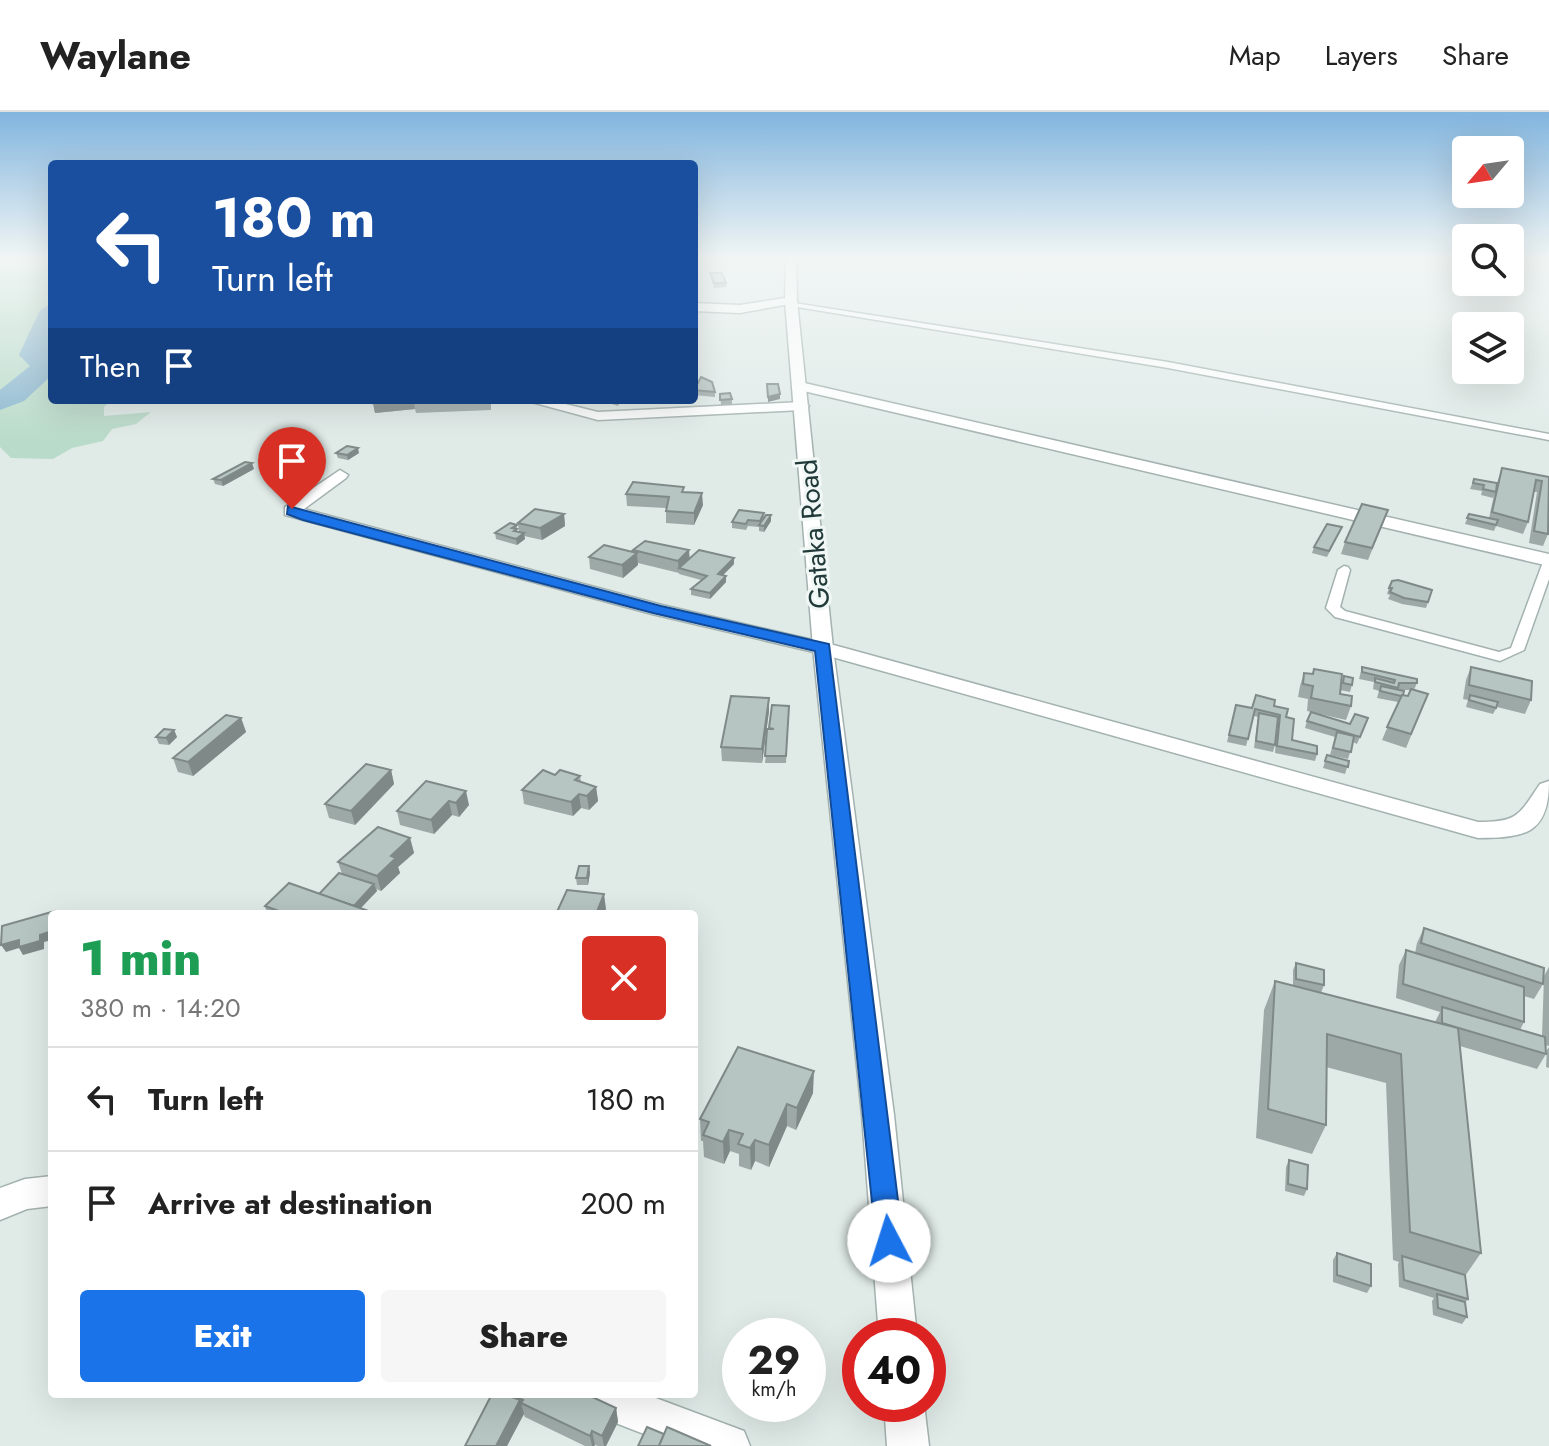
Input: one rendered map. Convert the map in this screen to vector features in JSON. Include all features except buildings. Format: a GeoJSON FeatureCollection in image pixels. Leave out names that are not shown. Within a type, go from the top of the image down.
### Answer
{"type":"FeatureCollection","features":[{"type":"Feature","properties":{"kind":"street","name":"Gataka Road"},"geometry":{"type":"LineString","coordinates":[[793,318],[823,648],[878,1115],[896,1318]]}},
{"type":"Feature","properties":{"kind":"street"},"geometry":{"type":"LineString","coordinates":[[548,404],[598,416],[801,396],[1549,561]]}},
{"type":"Feature","properties":{"kind":"street"},"geometry":{"type":"LineString","coordinates":[[340,475],[291,511],[659,610],[823,648],[1478,830],[1506,830],[1527,822],[1549,789]]}},
{"type":"Feature","properties":{"kind":"street"},"geometry":{"type":"LineString","coordinates":[[0,1204],[25,1194],[48,1191]]}},
{"type":"Feature","properties":{"kind":"street"},"geometry":{"type":"LineString","coordinates":[[602,1398],[729,1446]]}},
{"type":"Feature","properties":{"kind":"street"},"geometry":{"type":"LineString","coordinates":[[906,1422],[908,1446]]}},
{"type":"Feature","properties":{"kind":"lane"},"geometry":{"type":"LineString","coordinates":[[887,318],[1182,368],[1549,437]]}},
{"type":"Feature","properties":{"kind":"lane"},"geometry":{"type":"LineString","coordinates":[[1344,570],[1333,608],[1340,614],[1500,657],[1517,650],[1549,561]]}},
{"type":"Feature","properties":{"kind":"green space"},"geometry":{"type":"Polygon","coordinates":[[[0,318],[48,318],[48,322],[33,328],[48,330],[48,404],[107,404],[104,407],[104,416],[151,412],[136,424],[112,429],[103,441],[72,448],[53,459],[11,458],[0,447],[0,318]]]}},
{"type":"Feature","properties":{"kind":"waterway"},"geometry":{"type":"LineString","coordinates":[[0,401],[14,395],[47,365],[33,355],[48,319]]}},
{"type":"Feature","properties":{"kind":"route"},"geometry":{"type":"LineString","coordinates":[[292,509],[308,517],[659,610],[823,648],[878,1115],[889,1241]]}}]}
